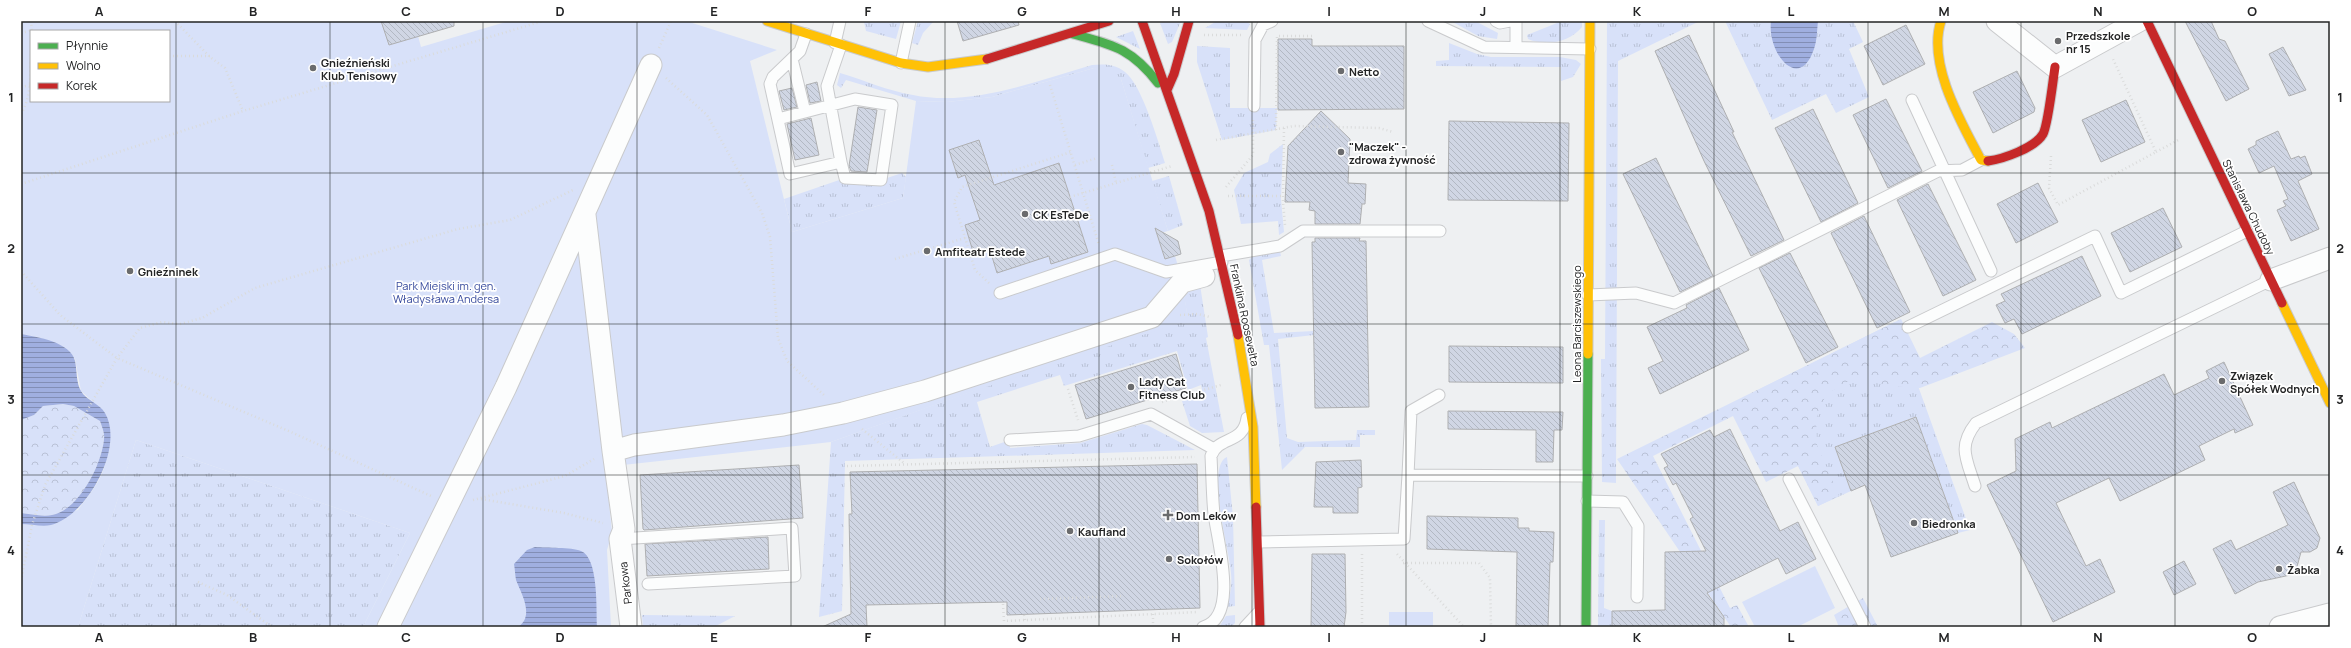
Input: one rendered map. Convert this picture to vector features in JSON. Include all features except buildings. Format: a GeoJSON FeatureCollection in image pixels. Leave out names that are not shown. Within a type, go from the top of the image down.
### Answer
{"type":"FeatureCollection","features":[{"type":"Feature","properties":{"kind":"street"},"geometry":{"type":"LineString","coordinates":[[767,21],[901,63],[928,67],[967,63],[1004,55],[1077,27],[1109,21]]}},
{"type":"Feature","properties":{"kind":"street","name":"Franklina Roosevelta"},"geometry":{"type":"LineString","coordinates":[[1142,21],[1209,210],[1238,333],[1256,464],[1260,627]]}},
{"type":"Feature","properties":{"kind":"street"},"geometry":{"type":"LineString","coordinates":[[1077,27],[1130,52],[1144,63],[1159,84],[1167,90],[1174,78],[1180,44],[1189,21]]}},
{"type":"Feature","properties":{"kind":"street","name":"Leona Barciszewskiego"},"geometry":{"type":"LineString","coordinates":[[1586,627],[1590,21]]}},
{"type":"Feature","properties":{"kind":"street"},"geometry":{"type":"LineString","coordinates":[[1941,21],[1937,27],[1935,39],[1948,92],[1980,160],[1998,161],[2038,140],[2043,134],[2055,67]]}},
{"type":"Feature","properties":{"kind":"street"},"geometry":{"type":"LineString","coordinates":[[1997,21],[2055,67]]}},
{"type":"Feature","properties":{"kind":"street"},"geometry":{"type":"LineString","coordinates":[[2055,67],[2139,21]]}},
{"type":"Feature","properties":{"kind":"street","name":"Stanisława Chudoby"},"geometry":{"type":"LineString","coordinates":[[2147,21],[2330,403]]}},
{"type":"Feature","properties":{"kind":"street"},"geometry":{"type":"LineString","coordinates":[[388,627],[451,502],[506,387],[585,215],[651,65]]}},
{"type":"Feature","properties":{"kind":"street","name":"Parkowa"},"geometry":{"type":"LineString","coordinates":[[585,215],[613,451],[631,627]]}},
{"type":"Feature","properties":{"kind":"street"},"geometry":{"type":"LineString","coordinates":[[2271,280],[2330,258]]}},
{"type":"Feature","properties":{"kind":"street"},"geometry":{"type":"LineString","coordinates":[[613,451],[634,445],[782,425],[843,413],[925,392],[1152,317],[1182,282],[1204,276]]}},
{"type":"Feature","properties":{"kind":"street"},"geometry":{"type":"LineString","coordinates":[[2280,627],[2330,614]]}},
{"type":"Feature","properties":{"kind":"lane"},"geometry":{"type":"LineString","coordinates":[[778,119],[831,106],[855,99],[892,105],[881,180],[845,178],[841,162],[831,106],[827,86],[838,44],[840,21]]}},
{"type":"Feature","properties":{"kind":"lane"},"geometry":{"type":"LineString","coordinates":[[901,63],[910,21]]}},
{"type":"Feature","properties":{"kind":"lane"},"geometry":{"type":"LineString","coordinates":[[1254,106],[1257,35],[1263,25],[1272,21]]}},
{"type":"Feature","properties":{"kind":"lane"},"geometry":{"type":"LineString","coordinates":[[1428,21],[1448,26],[1484,47],[1590,49]]}},
{"type":"Feature","properties":{"kind":"lane"},"geometry":{"type":"LineString","coordinates":[[1496,21],[1500,23],[1510,21]]}},
{"type":"Feature","properties":{"kind":"lane"},"geometry":{"type":"LineString","coordinates":[[1516,21],[1516,47]]}},
{"type":"Feature","properties":{"kind":"lane"},"geometry":{"type":"LineString","coordinates":[[806,34],[800,51],[773,77],[770,84],[790,174],[841,162]]}},
{"type":"Feature","properties":{"kind":"lane"},"geometry":{"type":"LineString","coordinates":[[792,59],[805,112]]}},
{"type":"Feature","properties":{"kind":"lane"},"geometry":{"type":"LineString","coordinates":[[1912,100],[1990,271]]}},
{"type":"Feature","properties":{"kind":"lane"},"geometry":{"type":"LineString","coordinates":[[1588,294],[1636,293],[1674,303],[1938,171],[1962,170],[1980,160]]}},
{"type":"Feature","properties":{"kind":"lane"},"geometry":{"type":"LineString","coordinates":[[1000,293],[1115,254],[1166,272],[1280,246],[1303,231],[1440,232]]}},
{"type":"Feature","properties":{"kind":"lane"},"geometry":{"type":"LineString","coordinates":[[1908,326],[2095,236],[2121,293],[2247,231]]}},
{"type":"Feature","properties":{"kind":"lane"},"geometry":{"type":"LineString","coordinates":[[1975,486],[1964,449],[1968,433],[1976,423],[2271,280]]}},
{"type":"Feature","properties":{"kind":"lane"},"geometry":{"type":"LineString","coordinates":[[1259,542],[1404,539],[1411,411],[1440,395]]}},
{"type":"Feature","properties":{"kind":"lane"},"geometry":{"type":"LineString","coordinates":[[1203,627],[1208,626],[1217,618],[1223,601],[1224,584],[1214,514],[1212,453],[1220,443],[1232,440],[1242,433],[1247,421],[1249,407]]}},
{"type":"Feature","properties":{"kind":"lane"},"geometry":{"type":"LineString","coordinates":[[1010,440],[1079,436],[1151,414],[1212,453]]}},
{"type":"Feature","properties":{"kind":"lane"},"geometry":{"type":"LineString","coordinates":[[1232,440],[1246,447],[1256,464]]}},
{"type":"Feature","properties":{"kind":"lane"},"geometry":{"type":"LineString","coordinates":[[1408,474],[1587,476]]}},
{"type":"Feature","properties":{"kind":"lane"},"geometry":{"type":"LineString","coordinates":[[1789,479],[1865,627]]}},
{"type":"Feature","properties":{"kind":"lane"},"geometry":{"type":"LineString","coordinates":[[1587,501],[1623,502],[1638,526],[1637,597]]}},
{"type":"Feature","properties":{"kind":"lane"},"geometry":{"type":"LineString","coordinates":[[622,534],[792,528],[794,576],[648,584]]}},
{"type":"Feature","properties":{"kind":"lane"},"geometry":{"type":"LineString","coordinates":[[1245,627],[1260,611]]}},
{"type":"Feature","properties":{"kind":"path"},"geometry":{"type":"LineString","coordinates":[[32,21],[32,30]]}},
{"type":"Feature","properties":{"kind":"path"},"geometry":{"type":"LineString","coordinates":[[174,21],[210,56],[225,68],[243,111]]}},
{"type":"Feature","properties":{"kind":"path"},"geometry":{"type":"LineString","coordinates":[[21,184],[243,111],[543,21]]}},
{"type":"Feature","properties":{"kind":"path"},"geometry":{"type":"LineString","coordinates":[[671,21],[651,65],[707,115],[762,213],[770,237],[778,338],[787,361],[843,413],[905,464]]}},
{"type":"Feature","properties":{"kind":"path"},"geometry":{"type":"LineString","coordinates":[[1198,35],[1312,36]]}},
{"type":"Feature","properties":{"kind":"path"},"geometry":{"type":"LineString","coordinates":[[1276,130],[1277,36]]}},
{"type":"Feature","properties":{"kind":"path"},"geometry":{"type":"LineString","coordinates":[[170,56],[210,56]]}},
{"type":"Feature","properties":{"kind":"path"},"geometry":{"type":"LineString","coordinates":[[2112,57],[2156,152]]}},
{"type":"Feature","properties":{"kind":"path"},"geometry":{"type":"LineString","coordinates":[[1050,85],[1103,258]]}},
{"type":"Feature","properties":{"kind":"path"},"geometry":{"type":"LineString","coordinates":[[21,114],[26,106],[30,89]]}},
{"type":"Feature","properties":{"kind":"path"},"geometry":{"type":"LineString","coordinates":[[1226,187],[1253,156],[1254,106]]}},
{"type":"Feature","properties":{"kind":"path"},"geometry":{"type":"LineString","coordinates":[[1216,140],[1294,126],[1379,128],[1394,132]]}},
{"type":"Feature","properties":{"kind":"path"},"geometry":{"type":"LineString","coordinates":[[1284,128],[1284,196],[1287,242]]}},
{"type":"Feature","properties":{"kind":"path"},"geometry":{"type":"LineString","coordinates":[[2051,153],[2049,188],[2058,205],[2181,138]]}},
{"type":"Feature","properties":{"kind":"path"},"geometry":{"type":"LineString","coordinates":[[1000,293],[975,270],[954,202],[962,187],[1071,152]]}},
{"type":"Feature","properties":{"kind":"path"},"geometry":{"type":"LineString","coordinates":[[1075,165],[1098,158]]}},
{"type":"Feature","properties":{"kind":"path"},"geometry":{"type":"LineString","coordinates":[[1112,165],[1116,183]]}},
{"type":"Feature","properties":{"kind":"path"},"geometry":{"type":"LineString","coordinates":[[1070,197],[1172,166]]}},
{"type":"Feature","properties":{"kind":"path"},"geometry":{"type":"LineString","coordinates":[[21,581],[32,525],[45,485],[91,400],[117,358],[140,328],[162,322],[180,324],[202,318],[255,288],[458,229],[510,220],[544,202],[601,178]]}},
{"type":"Feature","properties":{"kind":"path"},"geometry":{"type":"LineString","coordinates":[[1228,196],[1284,196]]}},
{"type":"Feature","properties":{"kind":"path"},"geometry":{"type":"LineString","coordinates":[[895,259],[965,238]]}},
{"type":"Feature","properties":{"kind":"path"},"geometry":{"type":"LineString","coordinates":[[21,271],[60,315],[117,358],[291,432],[425,494],[451,502],[478,499],[565,476],[587,461],[613,451]]}},
{"type":"Feature","properties":{"kind":"path"},"geometry":{"type":"LineString","coordinates":[[1187,314],[1210,318]]}},
{"type":"Feature","properties":{"kind":"path"},"geometry":{"type":"LineString","coordinates":[[1181,396],[1221,385]]}},
{"type":"Feature","properties":{"kind":"path"},"geometry":{"type":"LineString","coordinates":[[847,466],[1212,453]]}},
{"type":"Feature","properties":{"kind":"path"},"geometry":{"type":"LineString","coordinates":[[478,499],[564,513],[622,534]]}},
{"type":"Feature","properties":{"kind":"path"},"geometry":{"type":"LineString","coordinates":[[1386,539],[1403,563],[1464,627]]}},
{"type":"Feature","properties":{"kind":"path"},"geometry":{"type":"LineString","coordinates":[[1362,540],[1362,627]]}},
{"type":"Feature","properties":{"kind":"path"},"geometry":{"type":"LineString","coordinates":[[1403,563],[1479,563],[1490,578],[1491,627]]}},
{"type":"Feature","properties":{"kind":"path"},"geometry":{"type":"LineString","coordinates":[[198,582],[227,595],[272,627]]}},
{"type":"Feature","properties":{"kind":"path"},"geometry":{"type":"LineString","coordinates":[[1040,599],[1123,596]]}},
{"type":"Feature","properties":{"kind":"path"},"geometry":{"type":"LineString","coordinates":[[1003,604],[1004,621],[1219,611]]}},
{"type":"Feature","properties":{"kind":"path"},"geometry":{"type":"LineString","coordinates":[[1024,614],[1024,620]]}},
{"type":"Feature","properties":{"kind":"path"},"geometry":{"type":"LineString","coordinates":[[1153,614],[1153,627]]}},
{"type":"Feature","properties":{"kind":"green space","name":"Park Miejski im. gen. Władysława Andersa"},"geometry":{"type":"Polygon","coordinates":[[[21,21],[414,21],[421,47],[509,21],[686,21],[777,50],[750,61],[792,232],[903,198],[916,101],[947,102],[992,97],[1094,68],[1111,70],[1121,79],[1168,231],[1157,234],[1165,259],[1175,256],[1182,279],[1188,320],[974,391],[831,442],[623,465],[606,472],[612,533],[607,550],[611,627],[363,627],[410,533],[136,440],[78,627],[21,627],[21,524],[78,510],[102,474],[107,455],[105,413],[81,391],[75,359],[64,347],[38,337],[21,334],[21,21]]]}},
{"type":"Feature","properties":{"kind":"green space"},"geometry":{"type":"Polygon","coordinates":[[[901,21],[896,39],[866,31],[864,22],[901,21]]]}},
{"type":"Feature","properties":{"kind":"green space"},"geometry":{"type":"Polygon","coordinates":[[[918,21],[934,21],[923,33],[918,45],[912,43],[918,21]]]}},
{"type":"Feature","properties":{"kind":"green space"},"geometry":{"type":"Polygon","coordinates":[[[1166,21],[1181,21],[1172,42],[1168,44],[1160,23],[1166,21]]]}},
{"type":"Feature","properties":{"kind":"green space"},"geometry":{"type":"Polygon","coordinates":[[[1217,21],[1246,21],[1250,24],[1247,30],[1205,28],[1217,21]]]}},
{"type":"Feature","properties":{"kind":"green space"},"geometry":{"type":"Polygon","coordinates":[[[1451,21],[1475,21],[1498,33],[1497,39],[1478,36],[1451,21]]]}},
{"type":"Feature","properties":{"kind":"green space"},"geometry":{"type":"Polygon","coordinates":[[[1562,21],[1582,21],[1582,27],[1571,36],[1557,42],[1542,43],[1528,39],[1527,35],[1562,21]]]}},
{"type":"Feature","properties":{"kind":"green space"},"geometry":{"type":"Polygon","coordinates":[[[1700,21],[1618,61],[1616,483],[1602,482],[1601,359],[1605,359],[1607,22],[1700,21]]]}},
{"type":"Feature","properties":{"kind":"green space"},"geometry":{"type":"Polygon","coordinates":[[[1725,21],[1853,21],[1863,42],[1849,49],[1869,97],[1836,113],[1826,94],[1772,120],[1725,21]]]}},
{"type":"Feature","properties":{"kind":"green space"},"geometry":{"type":"Polygon","coordinates":[[[1133,31],[1140,49],[1116,37],[1133,31]]]}},
{"type":"Feature","properties":{"kind":"green space"},"geometry":{"type":"Polygon","coordinates":[[[1449,43],[1477,54],[1491,57],[1560,57],[1576,60],[1581,64],[1573,77],[1561,81],[1561,67],[1436,66],[1436,61],[1449,60],[1449,43]]]}},
{"type":"Feature","properties":{"kind":"green space"},"geometry":{"type":"Polygon","coordinates":[[[1197,46],[1230,48],[1230,108],[1277,108],[1276,130],[1222,140],[1197,62],[1197,46]]]}},
{"type":"Feature","properties":{"kind":"green space"},"geometry":{"type":"Polygon","coordinates":[[[1092,65],[1117,67],[1125,72],[1131,79],[1149,114],[1165,163],[1148,168],[1121,79],[1094,68],[992,97],[947,102],[916,101],[846,80],[841,88],[837,85],[840,73],[885,88],[913,95],[935,98],[958,98],[981,95],[1026,85],[1092,65]]]}},
{"type":"Feature","properties":{"kind":"green space"},"geometry":{"type":"Polygon","coordinates":[[[1283,144],[1281,199],[1284,232],[1279,235],[1278,221],[1241,224],[1234,190],[1244,173],[1268,162],[1270,154],[1283,144]]]}},
{"type":"Feature","properties":{"kind":"green space"},"geometry":{"type":"Polygon","coordinates":[[[902,173],[906,177],[903,198],[792,232],[784,199],[845,178],[881,180],[902,173]]]}},
{"type":"Feature","properties":{"kind":"green space"},"geometry":{"type":"Polygon","coordinates":[[[1169,176],[1183,225],[1168,231],[1152,181],[1169,176]]]}},
{"type":"Feature","properties":{"kind":"green space"},"geometry":{"type":"Polygon","coordinates":[[[1280,251],[1281,256],[1262,260],[1274,333],[1314,331],[1314,335],[1278,339],[1287,438],[1298,442],[1356,440],[1357,430],[1375,430],[1375,435],[1360,435],[1360,447],[1305,447],[1282,470],[1269,345],[1264,345],[1249,260],[1254,255],[1280,251]]]}},
{"type":"Feature","properties":{"kind":"green space"},"geometry":{"type":"Polygon","coordinates":[[[1199,278],[1208,337],[1206,338],[1224,432],[1202,433],[1190,426],[1182,401],[1203,394],[1201,385],[1188,390],[1177,351],[1064,386],[1060,375],[977,402],[990,447],[1010,440],[1010,448],[1080,443],[1142,424],[1147,425],[1195,450],[845,461],[842,611],[819,617],[831,442],[1187,314],[1182,282],[1199,278]]]}},
{"type":"Feature","properties":{"kind":"green space"},"geometry":{"type":"Polygon","coordinates":[[[1901,319],[1920,358],[1992,322],[2014,334],[2025,348],[1920,388],[1887,386],[1856,377],[1826,394],[1816,419],[1817,445],[1839,496],[1818,506],[1798,466],[1766,482],[1733,416],[1653,456],[1730,608],[1737,605],[1749,627],[1731,627],[1617,459],[1901,319]]]}},
{"type":"Feature","properties":{"kind":"green space"},"geometry":{"type":"Polygon","coordinates":[[[1895,322],[1970,530],[1958,533],[1915,417],[1835,447],[1851,491],[1818,506],[1760,389],[1895,322]]]}},
{"type":"Feature","properties":{"kind":"green space"},"geometry":{"type":"Polygon","coordinates":[[[63,404],[74,406],[100,421],[104,437],[99,461],[94,473],[80,495],[71,505],[62,511],[48,516],[21,513],[21,420],[34,415],[43,406],[63,404]]]}},
{"type":"Feature","properties":{"kind":"green space"},"geometry":{"type":"Polygon","coordinates":[[[136,440],[410,533],[363,627],[78,627],[136,440]]]}},
{"type":"Feature","properties":{"kind":"green space"},"geometry":{"type":"Polygon","coordinates":[[[1227,457],[1233,517],[1235,606],[1226,607],[1230,594],[1231,577],[1230,563],[1220,511],[1218,476],[1221,464],[1227,457]]]}},
{"type":"Feature","properties":{"kind":"green space"},"geometry":{"type":"Polygon","coordinates":[[[1599,520],[1605,520],[1604,608],[1612,611],[1612,627],[1598,627],[1599,520]]]}},
{"type":"Feature","properties":{"kind":"green space"},"geometry":{"type":"Polygon","coordinates":[[[1815,566],[1835,608],[1797,627],[1755,627],[1742,602],[1815,566]]]}},
{"type":"Feature","properties":{"kind":"green space"},"geometry":{"type":"Polygon","coordinates":[[[1863,598],[1878,627],[1839,627],[1834,615],[1863,598]]]}},
{"type":"Feature","properties":{"kind":"green space"},"geometry":{"type":"Polygon","coordinates":[[[1389,612],[1433,612],[1433,627],[1389,627],[1389,612]]]}},
{"type":"Feature","properties":{"kind":"green space"},"geometry":{"type":"Polygon","coordinates":[[[642,615],[735,616],[714,627],[643,627],[642,615]]]}},
{"type":"Feature","properties":{"kind":"green space"},"geometry":{"type":"Polygon","coordinates":[[[1235,615],[1235,623],[1231,627],[1219,627],[1226,616],[1235,615]]]}},
{"type":"Feature","properties":{"kind":"water"},"geometry":{"type":"Polygon","coordinates":[[[1771,21],[1818,21],[1814,49],[1808,62],[1800,68],[1793,68],[1785,64],[1779,56],[1771,33],[1771,21]]]}},
{"type":"Feature","properties":{"kind":"water"},"geometry":{"type":"Polygon","coordinates":[[[21,334],[52,342],[67,349],[75,361],[79,388],[86,397],[103,410],[110,427],[110,444],[106,461],[99,478],[89,495],[64,519],[48,526],[21,524],[21,513],[48,516],[62,511],[71,505],[80,495],[94,473],[99,461],[104,435],[100,421],[74,406],[63,404],[43,406],[34,415],[21,420],[21,334]]]}},
{"type":"Feature","properties":{"kind":"water"},"geometry":{"type":"Polygon","coordinates":[[[535,547],[571,549],[581,551],[587,556],[594,574],[597,627],[518,627],[526,617],[526,611],[516,580],[514,564],[527,550],[535,547]]]}},
{"type":"Feature","properties":{"kind":"traffic: fast"},"geometry":{"type":"LineString","coordinates":[[1073,34],[1110,45],[1130,55],[1139,62],[1158,83]]}},
{"type":"Feature","properties":{"kind":"traffic: fast"},"geometry":{"type":"LineString","coordinates":[[1586,627],[1588,354]]}},
{"type":"Feature","properties":{"kind":"traffic: slow"},"geometry":{"type":"LineString","coordinates":[[767,21],[901,63],[928,67],[987,59]]}},
{"type":"Feature","properties":{"kind":"traffic: slow"},"geometry":{"type":"LineString","coordinates":[[1588,354],[1590,21]]}},
{"type":"Feature","properties":{"kind":"traffic: slow"},"geometry":{"type":"LineString","coordinates":[[1941,21],[1938,38],[1939,56],[1942,74],[1948,92],[1964,128],[1981,160],[1988,161]]}},
{"type":"Feature","properties":{"kind":"traffic: slow"},"geometry":{"type":"LineString","coordinates":[[2282,303],[2330,403]]}},
{"type":"Feature","properties":{"kind":"traffic: slow"},"geometry":{"type":"LineString","coordinates":[[1238,335],[1253,427],[1256,507]]}},
{"type":"Feature","properties":{"kind":"traffic: jam"},"geometry":{"type":"LineString","coordinates":[[987,59],[1109,21]]}},
{"type":"Feature","properties":{"kind":"traffic: jam"},"geometry":{"type":"LineString","coordinates":[[1142,21],[1209,211],[1238,335]]}},
{"type":"Feature","properties":{"kind":"traffic: jam"},"geometry":{"type":"LineString","coordinates":[[1167,90],[1174,74],[1189,21]]}},
{"type":"Feature","properties":{"kind":"traffic: jam"},"geometry":{"type":"LineString","coordinates":[[2147,21],[2282,303]]}},
{"type":"Feature","properties":{"kind":"traffic: jam"},"geometry":{"type":"LineString","coordinates":[[1988,161],[2018,152],[2033,144],[2043,134],[2055,67]]}},
{"type":"Feature","properties":{"kind":"traffic: jam"},"geometry":{"type":"LineString","coordinates":[[1256,507],[1260,627]]}},
{"type":"Feature","properties":{"kind":"place","name":"Przedszkole nr 15"},"geometry":{"type":"Point","coordinates":[2058,41]}},
{"type":"Feature","properties":{"kind":"place","name":"Gnieźnieński Klub Tenisowy"},"geometry":{"type":"Point","coordinates":[313,68]}},
{"type":"Feature","properties":{"kind":"place","name":"Netto"},"geometry":{"type":"Point","coordinates":[1341,71]}},
{"type":"Feature","properties":{"kind":"place","name":"\"Maczek\" - zdrowa żywność"},"geometry":{"type":"Point","coordinates":[1341,152]}},
{"type":"Feature","properties":{"kind":"place","name":"CK EsTeDe"},"geometry":{"type":"Point","coordinates":[1025,214]}},
{"type":"Feature","properties":{"kind":"place","name":"Amfiteatr Estede"},"geometry":{"type":"Point","coordinates":[927,251]}},
{"type":"Feature","properties":{"kind":"place","name":"Gnieźninek"},"geometry":{"type":"Point","coordinates":[130,271]}},
{"type":"Feature","properties":{"kind":"place","name":"Związek Spółek Wodnych"},"geometry":{"type":"Point","coordinates":[2222,381]}},
{"type":"Feature","properties":{"kind":"place","name":"Lady Cat Fitness Club"},"geometry":{"type":"Point","coordinates":[1131,387]}},
{"type":"Feature","properties":{"kind":"place","name":"Dom Leków"},"geometry":{"type":"Point","coordinates":[1168,515]}},
{"type":"Feature","properties":{"kind":"place","name":"Biedronka"},"geometry":{"type":"Point","coordinates":[1914,523]}},
{"type":"Feature","properties":{"kind":"place","name":"Kaufland"},"geometry":{"type":"Point","coordinates":[1070,531]}},
{"type":"Feature","properties":{"kind":"place","name":"Sokołów"},"geometry":{"type":"Point","coordinates":[1169,559]}},
{"type":"Feature","properties":{"kind":"place","name":"Żabka"},"geometry":{"type":"Point","coordinates":[2279,569]}}]}
